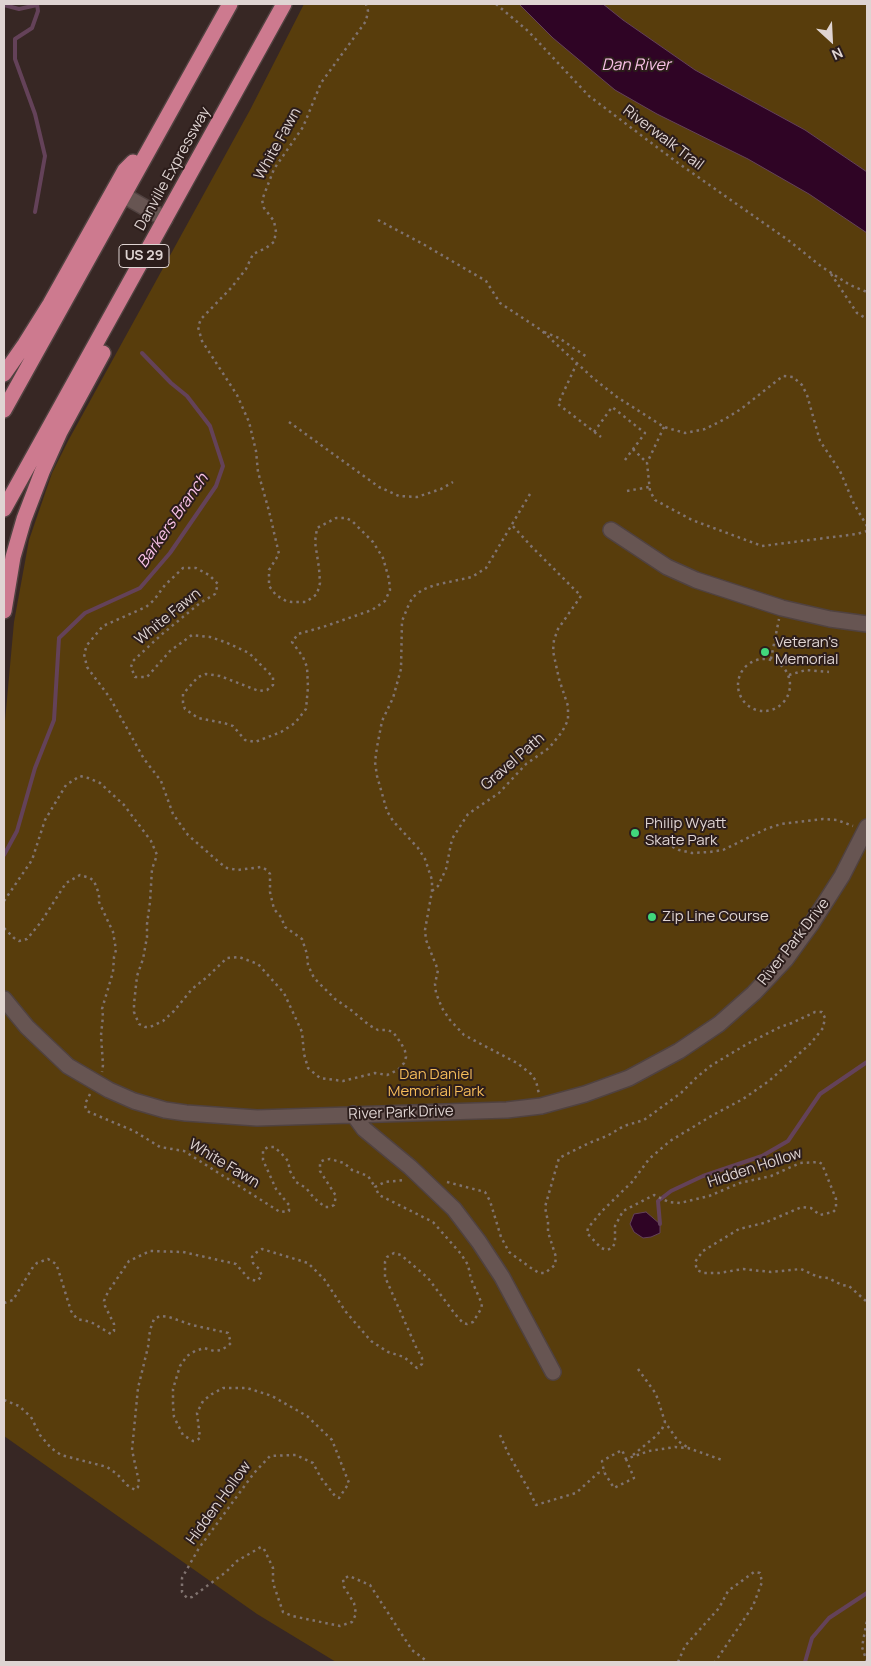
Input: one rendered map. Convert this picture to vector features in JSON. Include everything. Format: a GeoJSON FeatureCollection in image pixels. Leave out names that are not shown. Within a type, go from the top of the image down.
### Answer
{"type":"FeatureCollection","features":[{"type":"Feature","properties":{"kind":"highway","name":"Danville Expressway"},"geometry":{"type":"LineString","coordinates":[[4,410],[230,4]]}},
{"type":"Feature","properties":{"kind":"highway","name":"Danville Expressway"},"geometry":{"type":"LineString","coordinates":[[4,509],[284,4]]}},
{"type":"Feature","properties":{"kind":"highway"},"geometry":{"type":"LineString","coordinates":[[4,374],[50,304],[125,170],[151,143]]}},
{"type":"Feature","properties":{"kind":"highway"},"geometry":{"type":"LineString","coordinates":[[4,611],[13,557],[24,519],[42,472],[60,432],[103,353],[140,276],[150,247]]}},
{"type":"Feature","properties":{"kind":"street"},"geometry":{"type":"LineString","coordinates":[[123,195],[165,219]]}},
{"type":"Feature","properties":{"kind":"street"},"geometry":{"type":"LineString","coordinates":[[612,530],[667,567],[696,580],[782,608],[830,619],[867,624]]}},
{"type":"Feature","properties":{"kind":"street","name":"River Park Drive"},"geometry":{"type":"LineString","coordinates":[[4,999],[27,1027],[68,1066],[109,1090],[134,1101],[165,1110],[257,1118],[507,1110],[541,1106],[585,1094],[629,1078],[679,1051],[719,1024],[754,994],[791,952],[827,902],[866,830]]}},
{"type":"Feature","properties":{"kind":"street"},"geometry":{"type":"LineString","coordinates":[[353,1114],[364,1129],[410,1167],[454,1209],[502,1277],[553,1372]]}},
{"type":"Feature","properties":{"kind":"path","name":"White Fawn"},"geometry":{"type":"LineString","coordinates":[[4,901],[32,860],[45,820],[66,785],[80,776],[88,778],[100,783],[124,805],[151,841],[157,855],[152,869],[146,937],[134,1004],[134,1012],[139,1024],[150,1027],[163,1021],[192,989],[227,958],[239,957],[258,964],[284,993],[302,1032],[304,1054],[308,1068],[320,1078],[343,1081],[375,1073],[387,1075],[398,1070],[404,1064],[406,1057],[404,1051],[393,1032],[378,1030],[369,1025],[334,999],[314,978],[308,965],[302,939],[285,927],[281,916],[274,909],[270,892],[272,884],[267,870],[261,867],[238,870],[227,868],[188,835],[173,814],[161,781],[144,759],[114,705],[87,667],[84,654],[87,645],[103,626],[146,607],[183,568],[196,568],[209,575],[218,584],[215,594],[200,603],[161,634],[133,661],[131,667],[135,677],[147,677],[170,652],[192,635],[210,637],[250,653],[273,677],[273,685],[267,690],[259,691],[220,676],[206,674],[198,677],[183,694],[182,703],[185,709],[198,718],[233,726],[246,740],[255,742],[281,732],[295,723],[304,714],[306,709],[307,667],[292,642],[298,634],[372,610],[385,601],[390,590],[383,558],[373,542],[352,521],[346,518],[336,518],[317,528],[316,542],[320,575],[317,594],[306,602],[286,601],[276,595],[269,586],[269,570],[279,554],[258,472],[256,451],[249,422],[238,395],[202,341],[198,327],[201,319],[231,288],[246,269],[253,254],[274,242],[276,232],[274,222],[264,208],[262,200],[274,169],[303,127],[321,84],[366,21],[368,11],[366,4]]}},
{"type":"Feature","properties":{"kind":"path","name":"Riverwalk Trail"},"geometry":{"type":"LineString","coordinates":[[496,4],[528,32],[589,96],[678,164],[788,240],[831,273],[850,285],[867,292]]}},
{"type":"Feature","properties":{"kind":"path"},"geometry":{"type":"LineString","coordinates":[[378,220],[486,281],[500,303],[586,357]]}},
{"type":"Feature","properties":{"kind":"path","name":"Riverwalk Trail"},"geometry":{"type":"LineString","coordinates":[[831,273],[849,303],[867,319]]}},
{"type":"Feature","properties":{"kind":"path"},"geometry":{"type":"LineString","coordinates":[[541,330],[618,397],[664,427],[685,433],[705,429],[726,419],[783,376],[793,378],[802,385],[807,395],[820,441],[840,471],[854,504],[867,526]]}},
{"type":"Feature","properties":{"kind":"path"},"geometry":{"type":"LineString","coordinates":[[577,363],[558,404],[601,437]]}},
{"type":"Feature","properties":{"kind":"path"},"geometry":{"type":"LineString","coordinates":[[594,432],[612,407],[645,433],[625,460]]}},
{"type":"Feature","properties":{"kind":"path"},"geometry":{"type":"LineString","coordinates":[[289,422],[378,487],[399,496],[417,496],[441,489],[453,482]]}},
{"type":"Feature","properties":{"kind":"path"},"geometry":{"type":"LineString","coordinates":[[664,427],[647,463],[649,487],[655,500],[685,516],[762,546],[857,534],[867,531]]}},
{"type":"Feature","properties":{"kind":"path"},"geometry":{"type":"LineString","coordinates":[[632,449],[647,463]]}},
{"type":"Feature","properties":{"kind":"path"},"geometry":{"type":"LineString","coordinates":[[627,491],[649,487]]}},
{"type":"Feature","properties":{"kind":"path","name":"Gravel Path"},"geometry":{"type":"LineString","coordinates":[[530,494],[486,568],[472,577],[435,585],[422,590],[413,597],[402,621],[400,669],[393,698],[382,721],[376,747],[377,776],[387,811],[392,822],[418,848],[425,859],[432,880],[432,891],[424,930],[438,970],[435,984],[436,993],[442,1008],[464,1035],[517,1063],[531,1074],[536,1081],[541,1106]]}},
{"type":"Feature","properties":{"kind":"path","name":"Gravel Path"},"geometry":{"type":"LineString","coordinates":[[432,891],[438,886],[446,870],[452,839],[468,814],[499,793],[526,764],[549,748],[562,732],[568,720],[568,706],[553,651],[554,640],[558,629],[582,596],[511,524]]}},
{"type":"Feature","properties":{"kind":"path"},"geometry":{"type":"LineString","coordinates":[[770,660],[782,608]]}},
{"type":"Feature","properties":{"kind":"path"},"geometry":{"type":"LineString","coordinates":[[754,660],[770,660],[781,664],[788,675],[790,682],[789,694],[782,704],[771,710],[752,709],[747,706],[739,695],[738,681],[740,674],[743,668],[754,660]]}},
{"type":"Feature","properties":{"kind":"path"},"geometry":{"type":"LineString","coordinates":[[788,675],[804,670],[829,672]]}},
{"type":"Feature","properties":{"kind":"path"},"geometry":{"type":"LineString","coordinates":[[662,839],[679,850],[692,853],[723,850],[766,829],[781,824],[810,819],[837,820],[866,830]]}},
{"type":"Feature","properties":{"kind":"path","name":"White Fawn"},"geometry":{"type":"LineString","coordinates":[[4,928],[19,941],[27,939],[41,922],[66,882],[80,875],[94,881],[99,894],[99,902],[113,932],[116,950],[113,972],[102,1009],[103,1065],[101,1074],[85,1104],[86,1110],[134,1131],[160,1147],[184,1151],[280,1212],[289,1211],[289,1205],[276,1189],[263,1160],[263,1150],[268,1147],[274,1147],[281,1153],[288,1161],[290,1171],[296,1182],[306,1188],[325,1207],[330,1207],[334,1204],[336,1196],[320,1171],[320,1162],[324,1160],[330,1159],[344,1163],[352,1170],[368,1176],[375,1187]]}},
{"type":"Feature","properties":{"kind":"path","name":"Hidden Hollow"},"geometry":{"type":"LineString","coordinates":[[659,1198],[680,1204],[709,1196],[740,1183],[771,1176],[800,1162],[819,1162],[822,1164],[836,1199],[836,1209],[833,1212],[820,1215],[811,1208],[802,1207],[764,1222],[739,1228],[703,1251],[695,1262],[697,1270],[704,1273],[719,1273],[744,1269],[771,1272],[802,1269],[818,1277],[828,1278],[842,1285],[849,1286],[867,1302]]}},
{"type":"Feature","properties":{"kind":"path","name":"Hidden Hollow"},"geometry":{"type":"LineString","coordinates":[[4,1400],[18,1406],[31,1417],[40,1435],[51,1448],[61,1455],[108,1467],[135,1490],[139,1482],[132,1450],[137,1397],[150,1330],[154,1320],[160,1316],[169,1317],[192,1325],[228,1333],[231,1343],[228,1346],[221,1350],[204,1348],[195,1351],[187,1356],[180,1366],[173,1389],[173,1404],[174,1417],[183,1435],[193,1441],[200,1438],[198,1413],[203,1401],[212,1394],[223,1388],[247,1388],[272,1396],[307,1416],[332,1440],[349,1483],[339,1498],[335,1496],[321,1478],[313,1462],[296,1456],[270,1456],[254,1472],[199,1548],[182,1578],[182,1592],[187,1598],[192,1597],[226,1572],[237,1560],[261,1547],[264,1548],[273,1568],[274,1583],[283,1612],[292,1616],[340,1626],[352,1622],[356,1614],[354,1603],[344,1587],[343,1579],[349,1576],[370,1585],[412,1650],[428,1662]]}},
{"type":"Feature","properties":{"kind":"path"},"geometry":{"type":"LineString","coordinates":[[638,1369],[656,1394],[665,1422],[678,1441],[688,1448]]}},
{"type":"Feature","properties":{"kind":"path"},"geometry":{"type":"LineString","coordinates":[[630,1457],[656,1436],[665,1422]]}},
{"type":"Feature","properties":{"kind":"path"},"geometry":{"type":"LineString","coordinates":[[500,1435],[536,1505],[576,1492],[598,1473],[604,1472]]}},
{"type":"Feature","properties":{"kind":"path"},"geometry":{"type":"LineString","coordinates":[[626,1459],[649,1450],[675,1447],[688,1448],[722,1460]]}},
{"type":"Feature","properties":{"kind":"path"},"geometry":{"type":"LineString","coordinates":[[622,1450],[626,1459],[634,1478],[614,1488],[604,1472],[602,1460],[622,1450]]}},
{"type":"Feature","properties":{"kind":"path"},"geometry":{"type":"LineString","coordinates":[[678,1662],[685,1646],[719,1608],[728,1591],[754,1572],[760,1573],[762,1582],[754,1606],[714,1662]]}},
{"type":"Feature","properties":{"kind":"path"},"geometry":{"type":"LineString","coordinates":[[867,1620],[862,1648],[867,1662]]}},
{"type":"Feature","properties":{"kind":"green space","name":"Dan Daniel Memorial Park"},"geometry":{"type":"Polygon","coordinates":[[[304,4],[538,4],[867,227],[867,1662],[336,1662],[257,1614],[4,1436],[4,732],[14,622],[29,540],[52,473],[68,441],[250,110],[304,4]]]}},
{"type":"Feature","properties":{"kind":"green space"},"geometry":{"type":"Polygon","coordinates":[[[603,4],[867,4],[867,172],[805,130],[695,70],[603,4]]]}},
{"type":"Feature","properties":{"kind":"water","name":"Dan River"},"geometry":{"type":"Polygon","coordinates":[[[519,4],[603,4],[695,70],[805,130],[867,172],[867,233],[809,194],[748,159],[657,114],[615,90],[553,38],[519,4]]]}},
{"type":"Feature","properties":{"kind":"water"},"geometry":{"type":"Polygon","coordinates":[[[646,1212],[660,1224],[660,1233],[643,1238],[634,1232],[630,1224],[634,1214],[646,1212]]]}},
{"type":"Feature","properties":{"kind":"waterway","name":"Barkers Branch"},"geometry":{"type":"LineString","coordinates":[[35,212],[45,156],[35,114],[15,59],[15,39],[32,28],[38,11],[37,4]]}},
{"type":"Feature","properties":{"kind":"waterway"},"geometry":{"type":"LineString","coordinates":[[4,5],[19,9],[37,5]]}},
{"type":"Feature","properties":{"kind":"waterway","name":"Barkers Branch"},"geometry":{"type":"LineString","coordinates":[[4,855],[17,831],[35,768],[54,720],[59,638],[85,613],[140,588],[170,553],[216,486],[223,466],[210,426],[187,396],[171,383],[142,353]]}},
{"type":"Feature","properties":{"kind":"waterway"},"geometry":{"type":"LineString","coordinates":[[660,1224],[658,1201],[671,1191],[703,1176],[762,1156],[788,1141],[820,1094],[867,1062]]}},
{"type":"Feature","properties":{"kind":"waterway"},"geometry":{"type":"LineString","coordinates":[[805,1662],[812,1638],[829,1618],[867,1593]]}},
{"type":"Feature","properties":{"kind":"place","name":"Veteran's Memorial"},"geometry":{"type":"Point","coordinates":[765,652]}},
{"type":"Feature","properties":{"kind":"place","name":"Philip Wyatt Skate Park"},"geometry":{"type":"Point","coordinates":[635,833]}},
{"type":"Feature","properties":{"kind":"place","name":"Zip Line Course"},"geometry":{"type":"Point","coordinates":[652,917]}}]}
